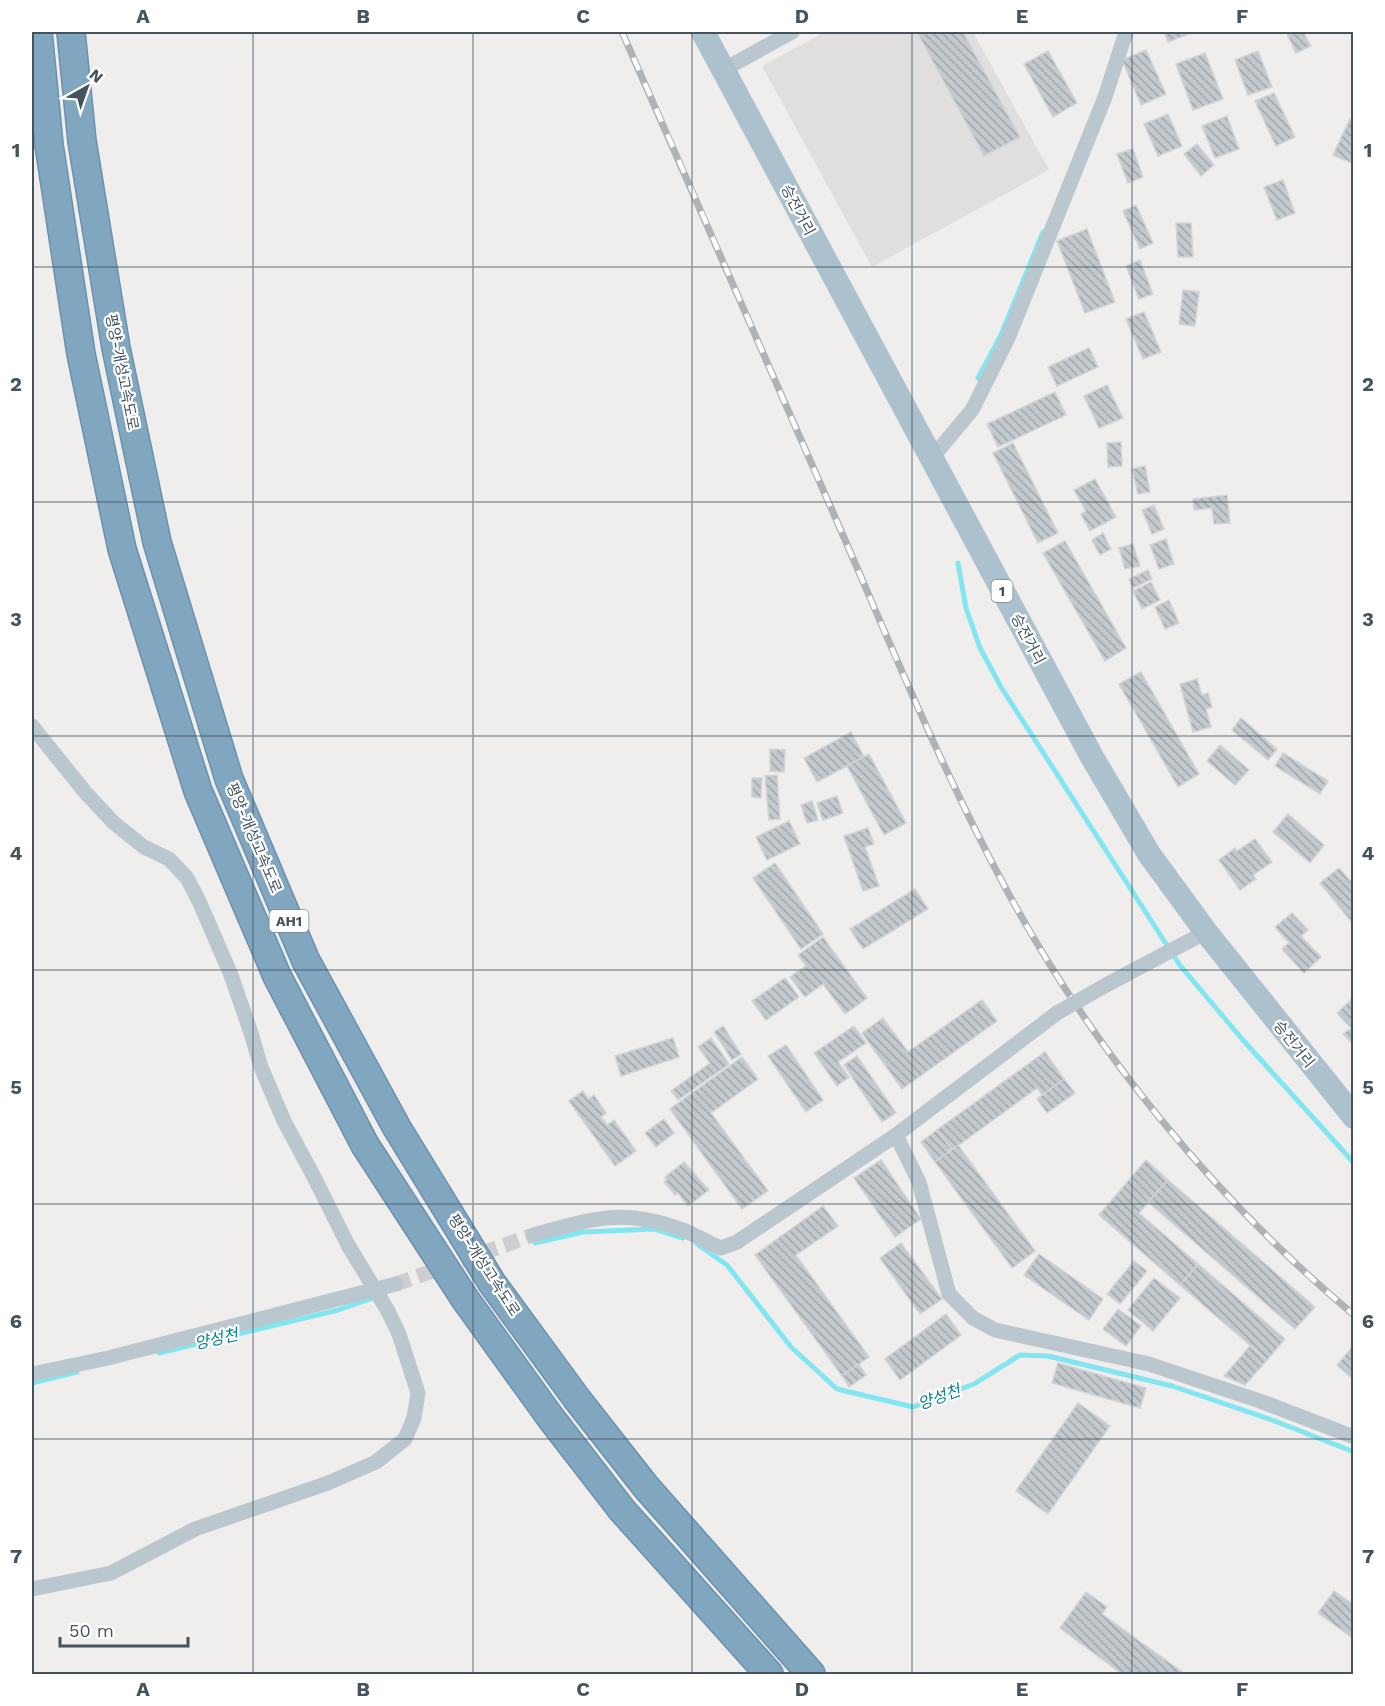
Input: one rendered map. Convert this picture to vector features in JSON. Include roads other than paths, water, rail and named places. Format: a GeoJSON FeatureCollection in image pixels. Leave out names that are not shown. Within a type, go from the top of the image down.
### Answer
{"type":"FeatureCollection","features":[{"type":"Feature","properties":{"kind":"highway","name":"AH1"},"geometry":{"type":"LineString","coordinates":[[38,32],[49,145],[81,354],[122,549],[198,791],[277,976],[365,1145],[465,1299],[549,1417],[622,1510],[769,1674]]}},
{"type":"Feature","properties":{"kind":"highway","name":"평양-개성고속도로"},"geometry":{"type":"LineString","coordinates":[[71,32],[82,141],[109,302],[157,542],[229,779],[306,961],[397,1128],[492,1283],[577,1399],[646,1487],[811,1674]]}},
{"type":"Feature","properties":{"kind":"main road","name":"승전거리"},"geometry":{"type":"LineString","coordinates":[[703,32],[1092,757],[1149,854],[1206,932],[1353,1117]]}},
{"type":"Feature","properties":{"kind":"street"},"geometry":{"type":"LineString","coordinates":[[723,70],[792,32]]}},
{"type":"Feature","properties":{"kind":"street"},"geometry":{"type":"LineString","coordinates":[[931,459],[972,410],[1008,338],[1105,97],[1126,32]]}},
{"type":"Feature","properties":{"kind":"street"},"geometry":{"type":"LineString","coordinates":[[32,726],[85,792],[114,823],[144,847],[169,859],[187,878],[231,975],[261,1067],[284,1121],[348,1245],[399,1334],[418,1394],[414,1418],[405,1439],[376,1462],[328,1483],[195,1529],[111,1572],[32,1589]]}},
{"type":"Feature","properties":{"kind":"street"},"geometry":{"type":"LineString","coordinates":[[533,1235],[599,1217],[630,1216],[684,1230],[721,1248],[737,1242],[896,1135],[1057,1013],[1206,932]]}},
{"type":"Feature","properties":{"kind":"street"},"geometry":{"type":"LineString","coordinates":[[896,1135],[919,1182],[949,1294],[973,1318],[995,1330],[1149,1364],[1260,1401],[1353,1437]]}},
{"type":"Feature","properties":{"kind":"street"},"geometry":{"type":"LineString","coordinates":[[32,1374],[108,1358],[396,1284]]}},
{"type":"Feature","properties":{"kind":"waterway"},"geometry":{"type":"LineString","coordinates":[[978,378],[1001,335],[1043,232]]}},
{"type":"Feature","properties":{"kind":"waterway"},"geometry":{"type":"LineString","coordinates":[[958,563],[966,608],[980,648],[1001,687],[1179,964],[1242,1039],[1354,1163]]}},
{"type":"Feature","properties":{"kind":"waterway","name":"양성천"},"geometry":{"type":"LineString","coordinates":[[535,1243],[583,1232],[654,1229],[683,1238]]}},
{"type":"Feature","properties":{"kind":"waterway","name":"양성천"},"geometry":{"type":"LineString","coordinates":[[697,1244],[727,1265],[791,1347],[837,1389],[913,1407],[974,1384],[1020,1355],[1048,1356],[1172,1386],[1272,1420],[1354,1452]]}},
{"type":"Feature","properties":{"kind":"waterway","name":"양성천"},"geometry":{"type":"LineString","coordinates":[[159,1353],[338,1310],[376,1297]]}},
{"type":"Feature","properties":{"kind":"waterway","name":"양성천"},"geometry":{"type":"LineString","coordinates":[[32,1383],[77,1372]]}},
{"type":"Feature","properties":{"kind":"tunnel"},"geometry":{"type":"LineString","coordinates":[[396,1284],[533,1235]]}},
{"type":"Feature","properties":{"kind":"railway"},"geometry":{"type":"LineString","coordinates":[[622,32],[939,754],[982,843],[1039,947],[1076,1006],[1159,1118],[1252,1221],[1354,1315]]}}]}
